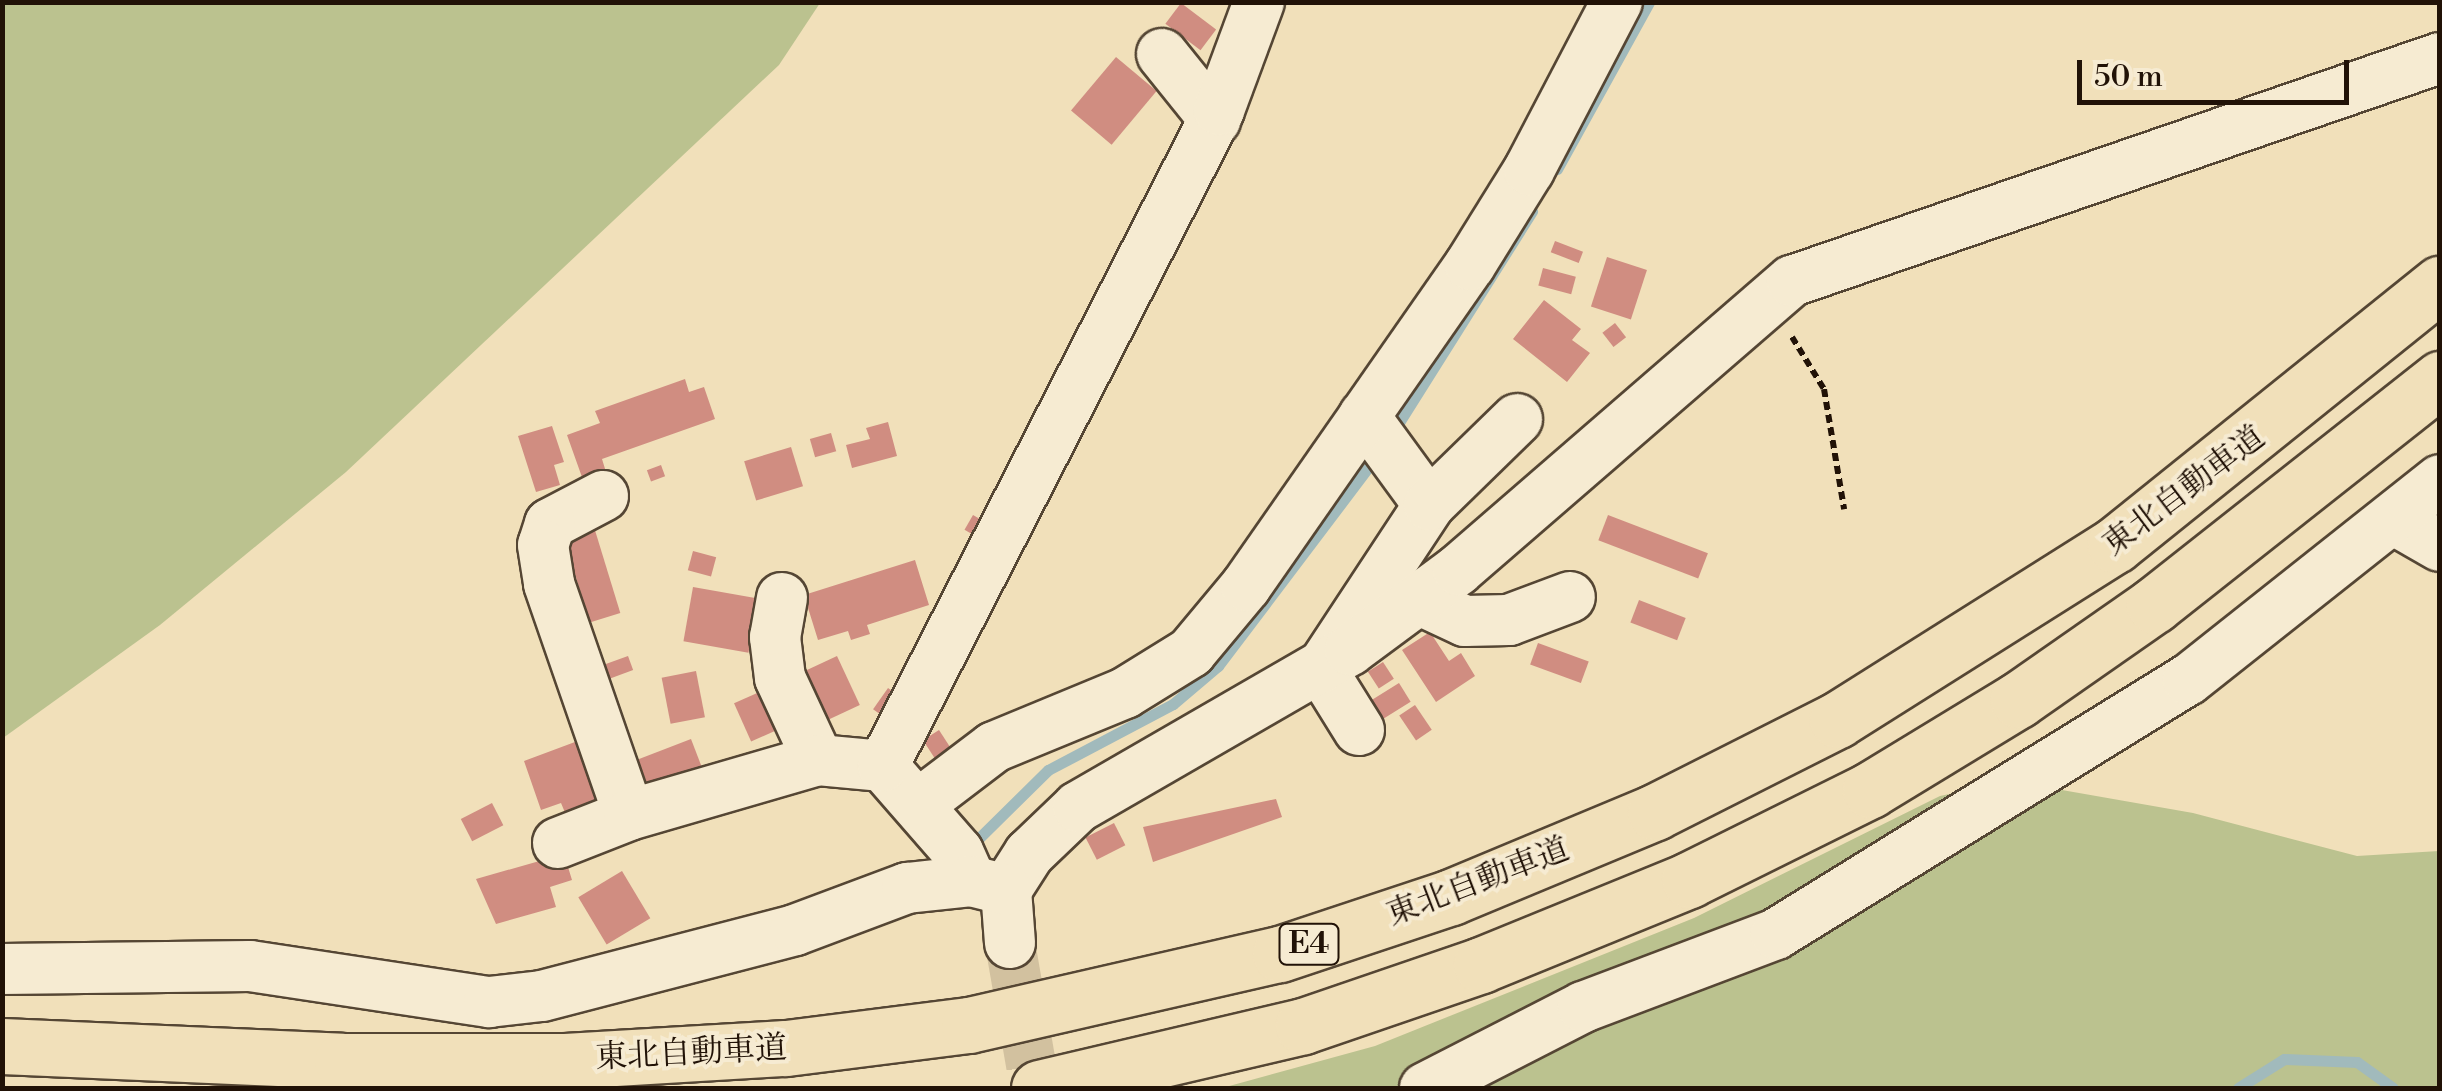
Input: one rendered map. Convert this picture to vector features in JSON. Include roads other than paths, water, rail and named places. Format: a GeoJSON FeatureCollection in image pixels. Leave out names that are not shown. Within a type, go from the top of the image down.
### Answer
{"type":"FeatureCollection","features":[{"type":"Feature","properties":{"kind":"highway","name":"東北自動車道"},"geometry":{"type":"LineString","coordinates":[[2,1046],[342,1061],[565,1060],[786,1048],[969,1025],[1131,993],[1280,954],[1451,897],[1655,812],[1837,720],[2115,545],[2440,284]]}},
{"type":"Feature","properties":{"kind":"highway","name":"E4"},"geometry":{"type":"LineString","coordinates":[[1039,1088],[1303,1026],[1481,965],[1689,880],[1854,798],[2018,700],[2154,605],[2440,378]]}},
{"type":"Feature","properties":{"kind":"street"},"geometry":{"type":"LineString","coordinates":[[883,766],[1214,120],[1259,2]]}},
{"type":"Feature","properties":{"kind":"street"},"geometry":{"type":"LineString","coordinates":[[919,804],[994,747],[1125,693],[1191,652],[1380,436],[1530,170],[1617,2]]}},
{"type":"Feature","properties":{"kind":"street"},"geometry":{"type":"LineString","coordinates":[[1162,54],[1214,120]]}},
{"type":"Feature","properties":{"kind":"street"},"geometry":{"type":"LineString","coordinates":[[2,969],[250,966],[489,1002],[542,996],[795,930],[907,888],[988,886],[1030,854],[1078,807],[1321,669],[1418,599],[1582,467],[1792,281],[1871,250],[2440,58]]}},
{"type":"Feature","properties":{"kind":"street"},"geometry":{"type":"LineString","coordinates":[[1321,669],[1429,506],[1516,420]]}},
{"type":"Feature","properties":{"kind":"street"},"geometry":{"type":"LineString","coordinates":[[1380,436],[1429,506]]}},
{"type":"Feature","properties":{"kind":"street"},"geometry":{"type":"LineString","coordinates":[[1425,1088],[1583,1007],[1776,934],[2188,680],[2272,620],[2440,480]]}},
{"type":"Feature","properties":{"kind":"street"},"geometry":{"type":"LineString","coordinates":[[603,496],[550,524],[544,545],[549,584],[629,815]]}},
{"type":"Feature","properties":{"kind":"street"},"geometry":{"type":"LineString","coordinates":[[2393,519],[2440,546]]}},
{"type":"Feature","properties":{"kind":"street"},"geometry":{"type":"LineString","coordinates":[[1418,599],[1465,621],[1509,620],[1570,596]]}},
{"type":"Feature","properties":{"kind":"street"},"geometry":{"type":"LineString","coordinates":[[782,598],[775,637],[780,678],[818,760]]}},
{"type":"Feature","properties":{"kind":"street"},"geometry":{"type":"LineString","coordinates":[[1321,669],[1359,730]]}},
{"type":"Feature","properties":{"kind":"street"},"geometry":{"type":"LineString","coordinates":[[558,843],[629,815],[818,760],[883,766],[988,886],[1010,943]]}},
{"type":"Feature","properties":{"kind":"waterway"},"geometry":{"type":"LineString","coordinates":[[1557,169],[1649,2]]}},
{"type":"Feature","properties":{"kind":"waterway"},"geometry":{"type":"LineString","coordinates":[[1393,432],[1532,211]]}},
{"type":"Feature","properties":{"kind":"waterway"},"geometry":{"type":"LineString","coordinates":[[977,840],[1048,770],[1173,704],[1218,666],[1377,456]]}},
{"type":"Feature","properties":{"kind":"waterway"},"geometry":{"type":"LineString","coordinates":[[2238,1088],[2284,1059],[2357,1062],[2393,1088]]}},
{"type":"Feature","properties":{"kind":"tunnel"},"geometry":{"type":"LineString","coordinates":[[1010,943],[1035,1088]]}}]}
